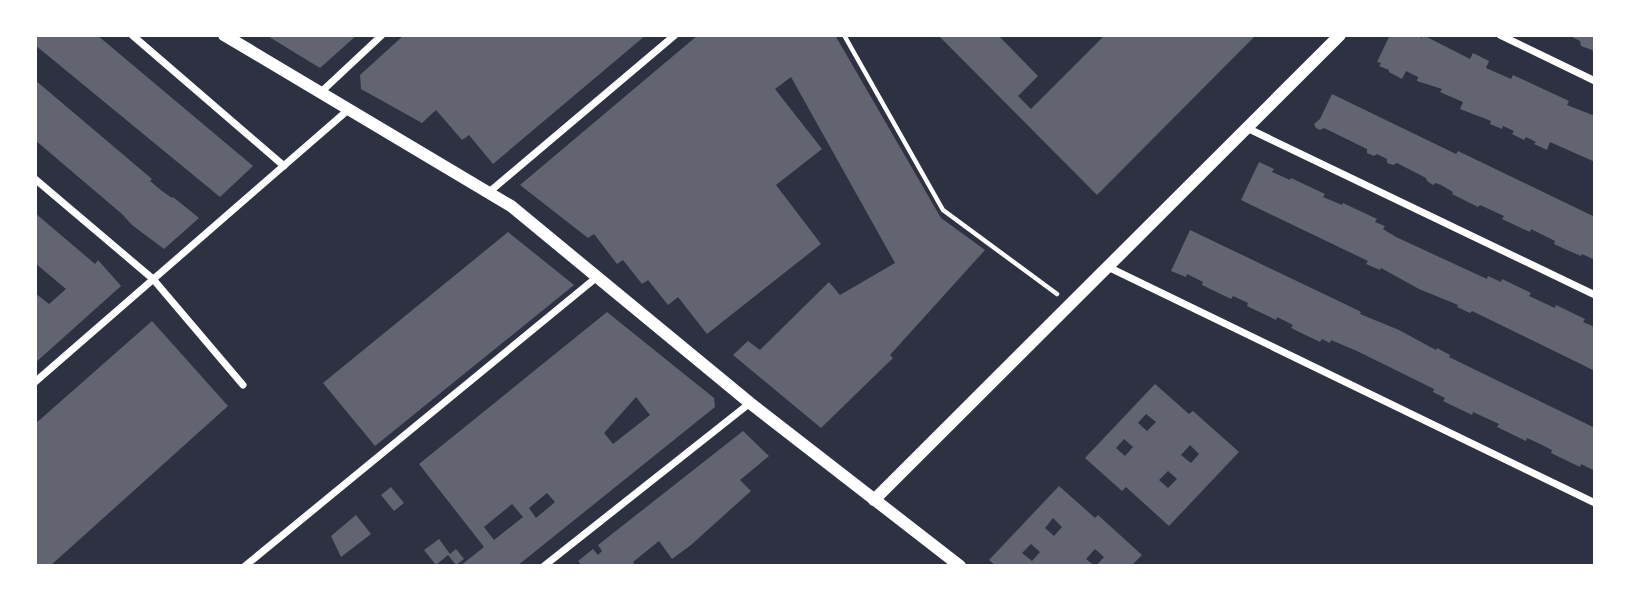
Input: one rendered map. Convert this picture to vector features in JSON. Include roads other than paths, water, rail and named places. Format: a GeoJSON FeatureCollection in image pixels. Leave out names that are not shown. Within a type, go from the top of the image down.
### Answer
{"type":"FeatureCollection","features":[{"type":"Feature","properties":{"kind":"street"},"geometry":{"type":"LineString","coordinates":[[132,35],[284,166]]}},
{"type":"Feature","properties":{"kind":"street"},"geometry":{"type":"LineString","coordinates":[[224,35],[511,206],[750,403],[960,566]]}},
{"type":"Feature","properties":{"kind":"street"},"geometry":{"type":"LineString","coordinates":[[320,93],[382,35]]}},
{"type":"Feature","properties":{"kind":"street"},"geometry":{"type":"LineString","coordinates":[[488,193],[675,35]]}},
{"type":"Feature","properties":{"kind":"street"},"geometry":{"type":"LineString","coordinates":[[874,500],[1340,35]]}},
{"type":"Feature","properties":{"kind":"street"},"geometry":{"type":"LineString","coordinates":[[1500,35],[1595,81]]}},
{"type":"Feature","properties":{"kind":"street"},"geometry":{"type":"LineString","coordinates":[[35,382],[348,110]]}},
{"type":"Feature","properties":{"kind":"street"},"geometry":{"type":"LineString","coordinates":[[1247,128],[1595,295]]}},
{"type":"Feature","properties":{"kind":"street"},"geometry":{"type":"LineString","coordinates":[[35,179],[153,279],[243,385]]}},
{"type":"Feature","properties":{"kind":"street"},"geometry":{"type":"LineString","coordinates":[[1108,267],[1595,503]]}},
{"type":"Feature","properties":{"kind":"street"},"geometry":{"type":"LineString","coordinates":[[245,566],[597,277]]}},
{"type":"Feature","properties":{"kind":"street"},"geometry":{"type":"LineString","coordinates":[[544,566],[750,403]]}}]}
